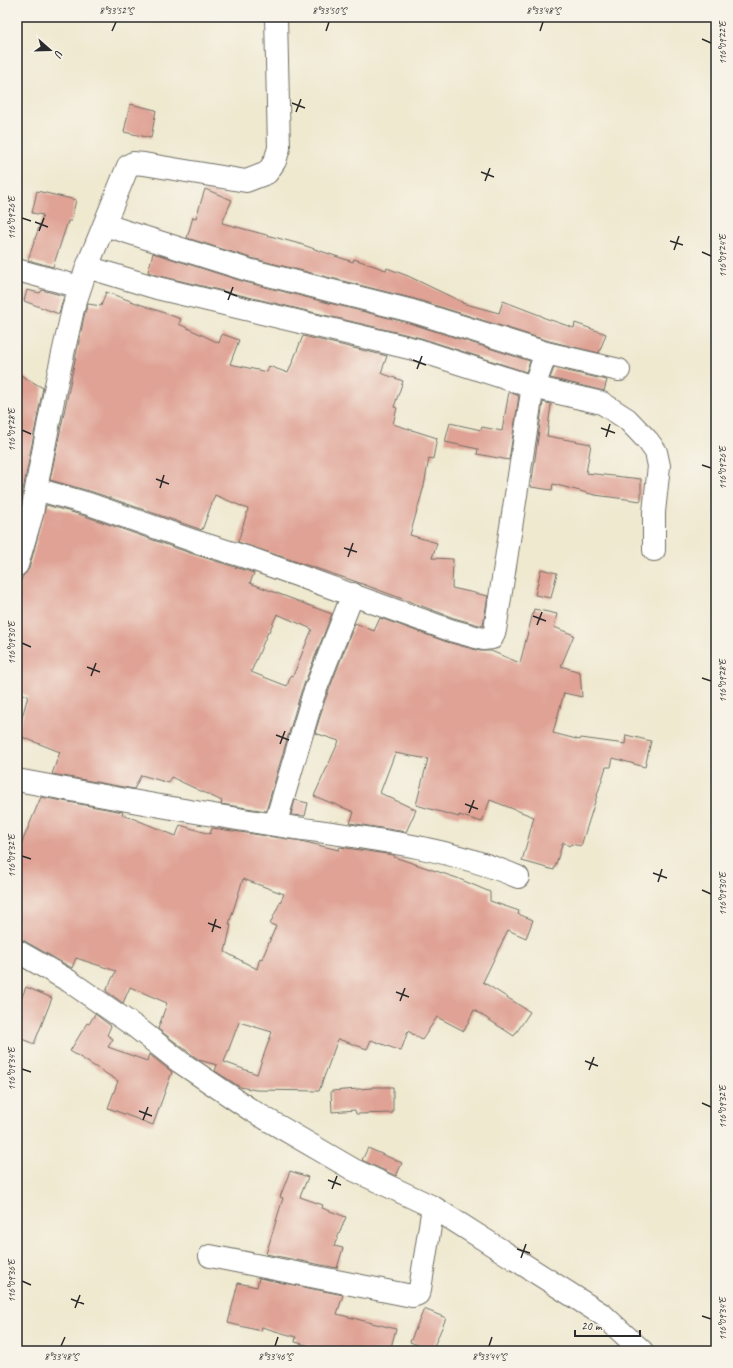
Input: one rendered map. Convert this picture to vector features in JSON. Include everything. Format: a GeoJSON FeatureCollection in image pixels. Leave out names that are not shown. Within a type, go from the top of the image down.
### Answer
{"type":"FeatureCollection","features":[{"type":"Feature","properties":{"kind":"street"},"geometry":{"type":"LineString","coordinates":[[17,565],[32,514],[56,385],[84,277],[126,170],[129,165],[134,163],[246,181],[267,172],[275,161],[279,148],[276,17]]}},
{"type":"Feature","properties":{"kind":"street"},"geometry":{"type":"LineString","coordinates":[[105,225],[248,270],[451,321],[490,336],[619,370]]}},
{"type":"Feature","properties":{"kind":"street"},"geometry":{"type":"LineString","coordinates":[[17,270],[84,277],[157,288],[418,350],[533,387],[602,403],[627,419],[648,441],[656,452],[660,466],[654,512],[654,550]]}},
{"type":"Feature","properties":{"kind":"street"},"geometry":{"type":"LineString","coordinates":[[36,489],[89,504],[353,594],[450,630],[483,639],[492,638],[495,630],[533,387],[546,352]]}},
{"type":"Feature","properties":{"kind":"street"},"geometry":{"type":"LineString","coordinates":[[275,825],[313,696],[353,594]]}},
{"type":"Feature","properties":{"kind":"street"},"geometry":{"type":"LineString","coordinates":[[17,780],[139,803],[391,842],[470,860],[518,877]]}},
{"type":"Feature","properties":{"kind":"street"},"geometry":{"type":"LineString","coordinates":[[17,951],[69,981],[137,1028],[180,1062],[282,1129],[354,1170],[433,1207],[603,1315],[642,1351]]}},
{"type":"Feature","properties":{"kind":"street"},"geometry":{"type":"LineString","coordinates":[[210,1256],[383,1292],[412,1296],[418,1294],[420,1289],[433,1207]]}},
{"type":"Feature","properties":{"kind":"building"},"geometry":{"type":"Polygon","coordinates":[[[130,104],[156,110],[151,138],[124,132],[130,104]]]}},
{"type":"Feature","properties":{"kind":"building"},"geometry":{"type":"Polygon","coordinates":[[[205,189],[232,200],[222,223],[300,244],[353,262],[354,259],[386,270],[387,268],[408,276],[462,303],[499,313],[503,301],[574,328],[575,323],[606,334],[599,353],[549,341],[415,299],[251,258],[187,238],[193,217],[196,218],[205,189]]]}},
{"type":"Feature","properties":{"kind":"building"},"geometry":{"type":"Polygon","coordinates":[[[37,191],[76,200],[71,221],[68,221],[53,267],[28,260],[43,215],[32,213],[37,191]]]}},
{"type":"Feature","properties":{"kind":"building"},"geometry":{"type":"Polygon","coordinates":[[[153,253],[245,282],[409,323],[530,361],[526,372],[421,338],[160,276],[148,272],[153,253]]]}},
{"type":"Feature","properties":{"kind":"building"},"geometry":{"type":"Polygon","coordinates":[[[27,290],[40,293],[42,290],[64,296],[59,314],[24,301],[27,290]]]}},
{"type":"Feature","properties":{"kind":"building"},"geometry":{"type":"Polygon","coordinates":[[[106,292],[181,319],[179,324],[219,343],[222,334],[239,340],[230,364],[267,372],[269,366],[288,373],[303,336],[387,356],[381,373],[403,381],[394,407],[397,408],[393,424],[437,438],[433,459],[429,458],[424,486],[410,535],[437,543],[432,558],[453,559],[452,588],[488,596],[483,626],[454,618],[357,582],[238,542],[248,509],[215,495],[202,530],[93,492],[50,480],[85,312],[88,304],[101,306],[106,292]]]}},
{"type":"Feature","properties":{"kind":"building"},"geometry":{"type":"Polygon","coordinates":[[[554,368],[607,380],[604,391],[550,378],[554,368]]]}},
{"type":"Feature","properties":{"kind":"building"},"geometry":{"type":"Polygon","coordinates":[[[17,373],[43,388],[17,521],[17,373]]]}},
{"type":"Feature","properties":{"kind":"building"},"geometry":{"type":"Polygon","coordinates":[[[509,392],[519,396],[509,460],[477,454],[478,449],[445,442],[450,423],[481,430],[482,427],[502,431],[509,392]]]}},
{"type":"Feature","properties":{"kind":"building"},"geometry":{"type":"Polygon","coordinates":[[[543,402],[551,404],[547,436],[591,444],[586,473],[641,479],[641,501],[595,495],[553,484],[552,490],[531,487],[543,402]]]}},
{"type":"Feature","properties":{"kind":"building"},"geometry":{"type":"Polygon","coordinates":[[[46,505],[85,516],[190,553],[254,573],[250,583],[332,614],[301,692],[266,811],[221,804],[222,801],[171,777],[169,783],[141,775],[134,789],[52,774],[60,752],[17,735],[28,696],[17,692],[17,590],[23,576],[29,569],[46,505]],[[277,614],[251,672],[287,686],[291,675],[293,676],[312,629],[277,614]]]}},
{"type":"Feature","properties":{"kind":"building"},"geometry":{"type":"Polygon","coordinates":[[[541,569],[557,573],[551,598],[535,595],[541,569]]]}},
{"type":"Feature","properties":{"kind":"building"},"geometry":{"type":"Polygon","coordinates":[[[534,609],[557,614],[554,627],[574,635],[561,666],[580,672],[582,697],[564,693],[553,733],[580,740],[581,738],[625,744],[626,735],[651,741],[645,767],[613,758],[611,767],[606,767],[581,846],[571,844],[569,846],[563,842],[554,870],[522,861],[534,817],[490,800],[482,822],[416,805],[428,759],[395,753],[380,793],[416,810],[406,832],[350,823],[354,812],[314,796],[339,741],[315,733],[325,700],[355,623],[374,631],[380,618],[447,642],[480,651],[491,651],[520,663],[534,609]]]}},
{"type":"Feature","properties":{"kind":"building"},"geometry":{"type":"Polygon","coordinates":[[[41,797],[123,812],[122,814],[176,836],[180,825],[210,834],[212,828],[301,841],[339,850],[340,847],[394,855],[394,857],[457,878],[490,892],[490,901],[519,911],[518,914],[533,920],[526,938],[508,930],[483,982],[530,1012],[514,1036],[474,1010],[464,1031],[437,1017],[422,1040],[408,1031],[401,1051],[371,1040],[367,1049],[338,1039],[319,1091],[256,1090],[240,1087],[215,1071],[217,1065],[199,1060],[158,1029],[167,1003],[130,987],[123,1003],[106,991],[116,971],[76,958],[72,968],[23,940],[17,939],[17,854],[41,797]],[[243,879],[229,924],[231,925],[225,952],[257,969],[260,958],[262,959],[276,926],[270,924],[284,894],[243,879]],[[239,1022],[224,1062],[257,1074],[272,1032],[239,1022]]]}},
{"type":"Feature","properties":{"kind":"building"},"geometry":{"type":"Polygon","coordinates":[[[295,800],[308,803],[305,816],[291,815],[295,800]]]}},
{"type":"Feature","properties":{"kind":"building"},"geometry":{"type":"Polygon","coordinates":[[[26,987],[52,998],[34,1044],[17,1037],[17,1009],[26,987]]]}},
{"type":"Feature","properties":{"kind":"building"},"geometry":{"type":"Polygon","coordinates":[[[95,1014],[111,1026],[107,1035],[113,1039],[108,1047],[147,1061],[149,1054],[172,1072],[153,1125],[108,1108],[118,1081],[70,1051],[87,1023],[89,1024],[95,1014]]]}},
{"type":"Feature","properties":{"kind":"building"},"geometry":{"type":"Polygon","coordinates":[[[372,1087],[393,1087],[393,1113],[356,1114],[355,1110],[332,1112],[331,1091],[372,1087]]]}},
{"type":"Feature","properties":{"kind":"building"},"geometry":{"type":"Polygon","coordinates":[[[368,1148],[402,1163],[396,1176],[362,1160],[368,1148]]]}},
{"type":"Feature","properties":{"kind":"building"},"geometry":{"type":"Polygon","coordinates":[[[290,1171],[308,1177],[300,1197],[323,1205],[322,1208],[346,1217],[334,1246],[343,1248],[337,1268],[266,1254],[283,1198],[280,1197],[290,1171]]]}},
{"type":"Feature","properties":{"kind":"building"},"geometry":{"type":"Polygon","coordinates":[[[259,1278],[343,1295],[337,1314],[396,1329],[390,1351],[330,1351],[295,1342],[296,1337],[262,1327],[261,1331],[228,1323],[238,1283],[257,1287],[259,1278]]]}},
{"type":"Feature","properties":{"kind":"building"},"geometry":{"type":"Polygon","coordinates":[[[424,1309],[446,1318],[432,1351],[410,1342],[424,1309]]]}}]}
